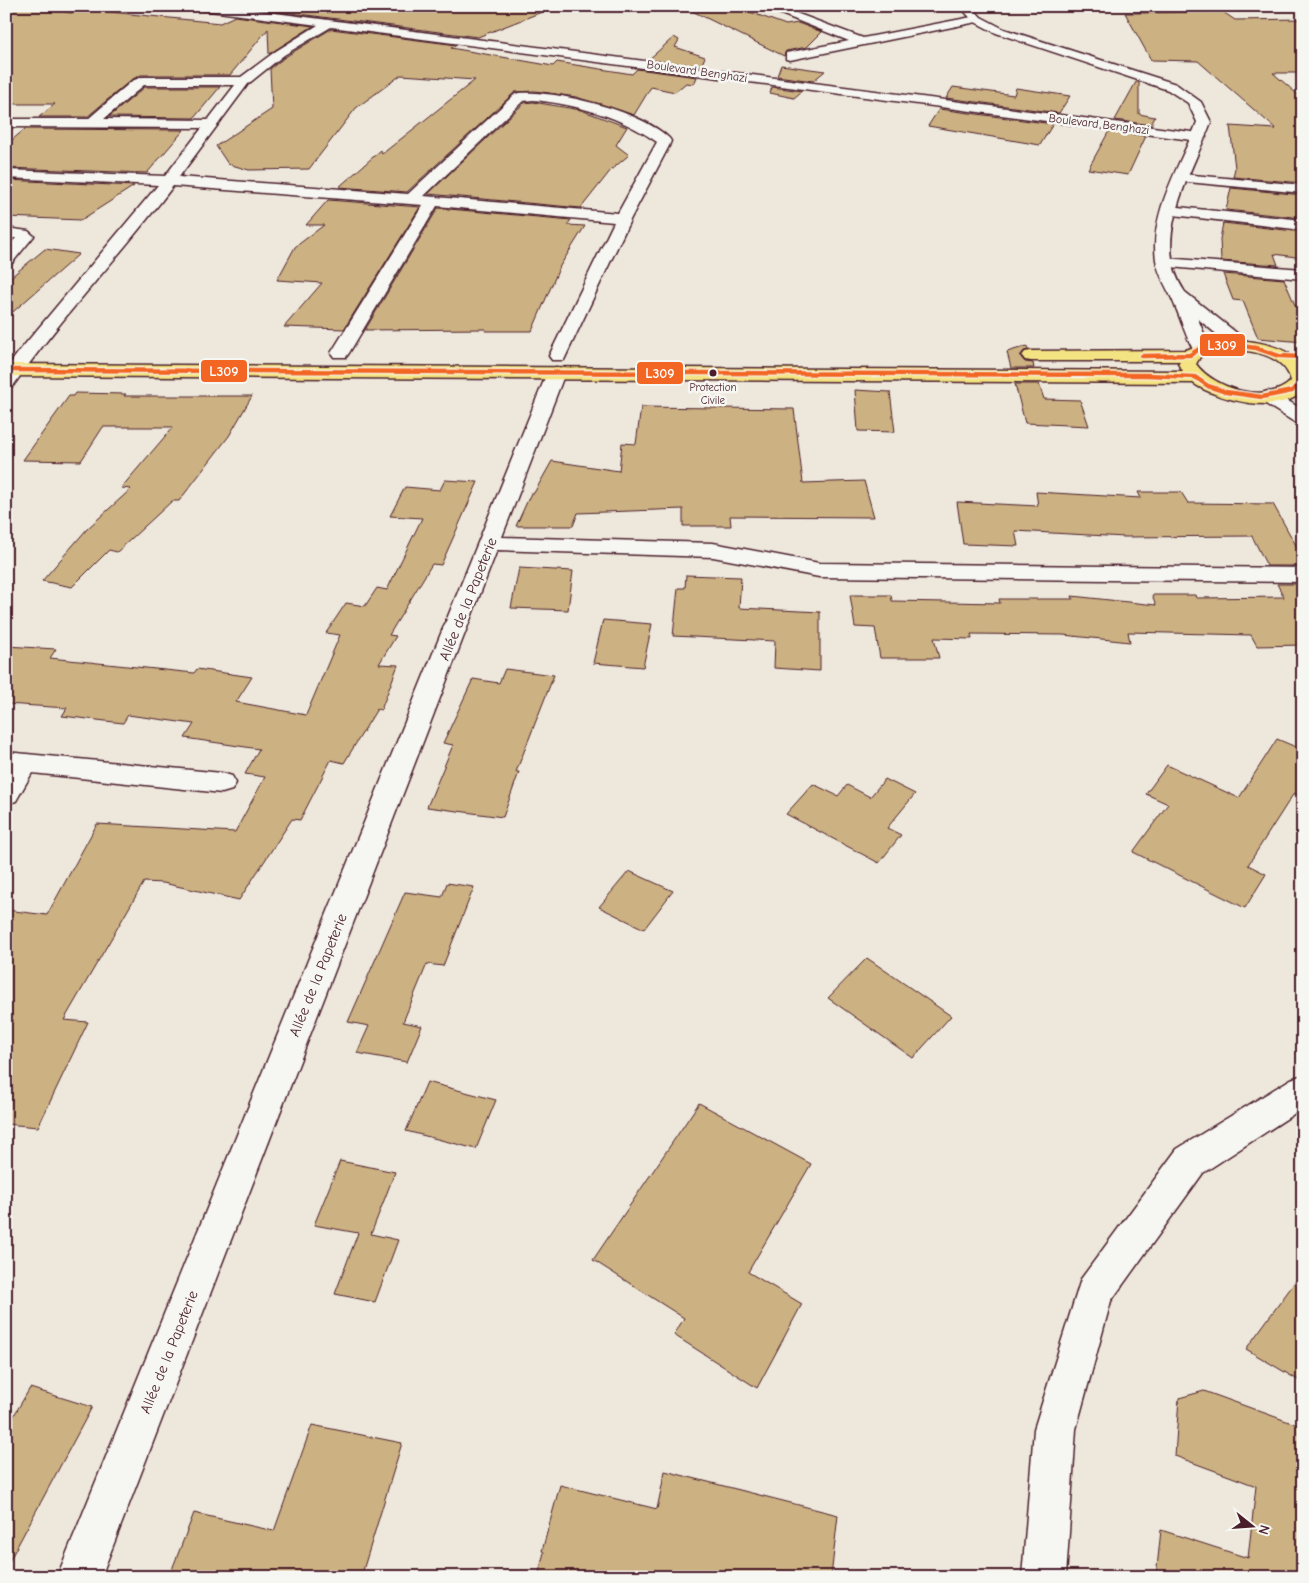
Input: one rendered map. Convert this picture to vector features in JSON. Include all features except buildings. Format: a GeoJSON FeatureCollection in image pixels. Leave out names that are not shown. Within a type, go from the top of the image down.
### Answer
{"type":"FeatureCollection","features":[{"type":"Feature","properties":{"kind":"main road"},"geometry":{"type":"LineString","coordinates":[[1017,356],[1195,352],[1220,345],[1242,346],[1279,356],[1303,357]]}},
{"type":"Feature","properties":{"kind":"main road"},"geometry":{"type":"LineString","coordinates":[[1195,352],[1187,364],[1195,377],[1208,386],[1252,397],[1268,397],[1300,387],[1297,369],[1279,356]]}},
{"type":"Feature","properties":{"kind":"main road"},"geometry":{"type":"LineString","coordinates":[[6,353],[135,353]]}},
{"type":"Feature","properties":{"kind":"main road"},"geometry":{"type":"LineString","coordinates":[[320,353],[360,354]]}},
{"type":"Feature","properties":{"kind":"main road"},"geometry":{"type":"LineString","coordinates":[[399,354],[557,365],[1195,377]]}},
{"type":"Feature","properties":{"kind":"main road"},"geometry":{"type":"LineString","coordinates":[[9,374],[557,365],[821,356]]}},
{"type":"Feature","properties":{"kind":"street","name":"Boulevard Benghazi"},"geometry":{"type":"LineString","coordinates":[[195,6],[1199,137]]}},
{"type":"Feature","properties":{"kind":"street"},"geometry":{"type":"LineString","coordinates":[[766,6],[860,41]]}},
{"type":"Feature","properties":{"kind":"street"},"geometry":{"type":"LineString","coordinates":[[965,6],[977,19],[1024,40],[1172,87],[1190,97],[1201,108],[1204,122],[1169,211],[1165,236],[1165,263],[1169,279],[1179,294],[1242,346]]}},
{"type":"Feature","properties":{"kind":"street"},"geometry":{"type":"LineString","coordinates":[[292,19],[309,10]]}},
{"type":"Feature","properties":{"kind":"street"},"geometry":{"type":"LineString","coordinates":[[790,56],[977,19]]}},
{"type":"Feature","properties":{"kind":"street"},"geometry":{"type":"LineString","coordinates":[[9,374],[101,268],[244,81],[280,53],[328,24]]}},
{"type":"Feature","properties":{"kind":"street"},"geometry":{"type":"LineString","coordinates":[[91,124],[136,84],[142,81],[244,81]]}},
{"type":"Feature","properties":{"kind":"street","name":"Allée de la Papeterie"},"geometry":{"type":"LineString","coordinates":[[79,1577],[490,544],[557,365],[623,218],[664,141],[580,103],[524,96],[515,100],[410,200]]}},
{"type":"Feature","properties":{"kind":"street"},"geometry":{"type":"LineString","coordinates":[[6,123],[212,124]]}},
{"type":"Feature","properties":{"kind":"street"},"geometry":{"type":"LineString","coordinates":[[6,174],[170,180],[623,218]]}},
{"type":"Feature","properties":{"kind":"street"},"geometry":{"type":"LineString","coordinates":[[1182,178],[1303,189]]}},
{"type":"Feature","properties":{"kind":"street"},"geometry":{"type":"LineString","coordinates":[[340,353],[432,202]]}},
{"type":"Feature","properties":{"kind":"street"},"geometry":{"type":"LineString","coordinates":[[1169,211],[1303,225]]}},
{"type":"Feature","properties":{"kind":"street"},"geometry":{"type":"LineString","coordinates":[[6,233],[26,236],[6,260]]}},
{"type":"Feature","properties":{"kind":"street"},"geometry":{"type":"LineString","coordinates":[[1165,263],[1303,274]]}},
{"type":"Feature","properties":{"kind":"street"},"geometry":{"type":"LineString","coordinates":[[1179,294],[1195,352]]}},
{"type":"Feature","properties":{"kind":"street"},"geometry":{"type":"LineString","coordinates":[[1268,397],[1303,418]]}},
{"type":"Feature","properties":{"kind":"street"},"geometry":{"type":"LineString","coordinates":[[490,544],[696,549],[819,570],[1303,575]]}},
{"type":"Feature","properties":{"kind":"street"},"geometry":{"type":"LineString","coordinates":[[6,794],[16,762],[222,783]]}},
{"type":"Feature","properties":{"kind":"street"},"geometry":{"type":"LineString","coordinates":[[1044,1577],[1055,1429],[1094,1292],[1190,1161],[1303,1090]]}},
{"type":"Feature","properties":{"kind":"transit line","name":"L309"},"geometry":{"type":"LineString","coordinates":[[1142,356],[1190,355],[1201,348],[1227,344],[1256,348],[1279,356],[1303,357]]}},
{"type":"Feature","properties":{"kind":"transit line","name":"L309"},"geometry":{"type":"LineString","coordinates":[[6,370],[1146,375],[1195,377],[1208,386],[1226,392],[1262,397],[1292,391],[1303,378]]}},
{"type":"Feature","properties":{"kind":"place","name":"Protection Civile"},"geometry":{"type":"Point","coordinates":[713,373]}}]}
